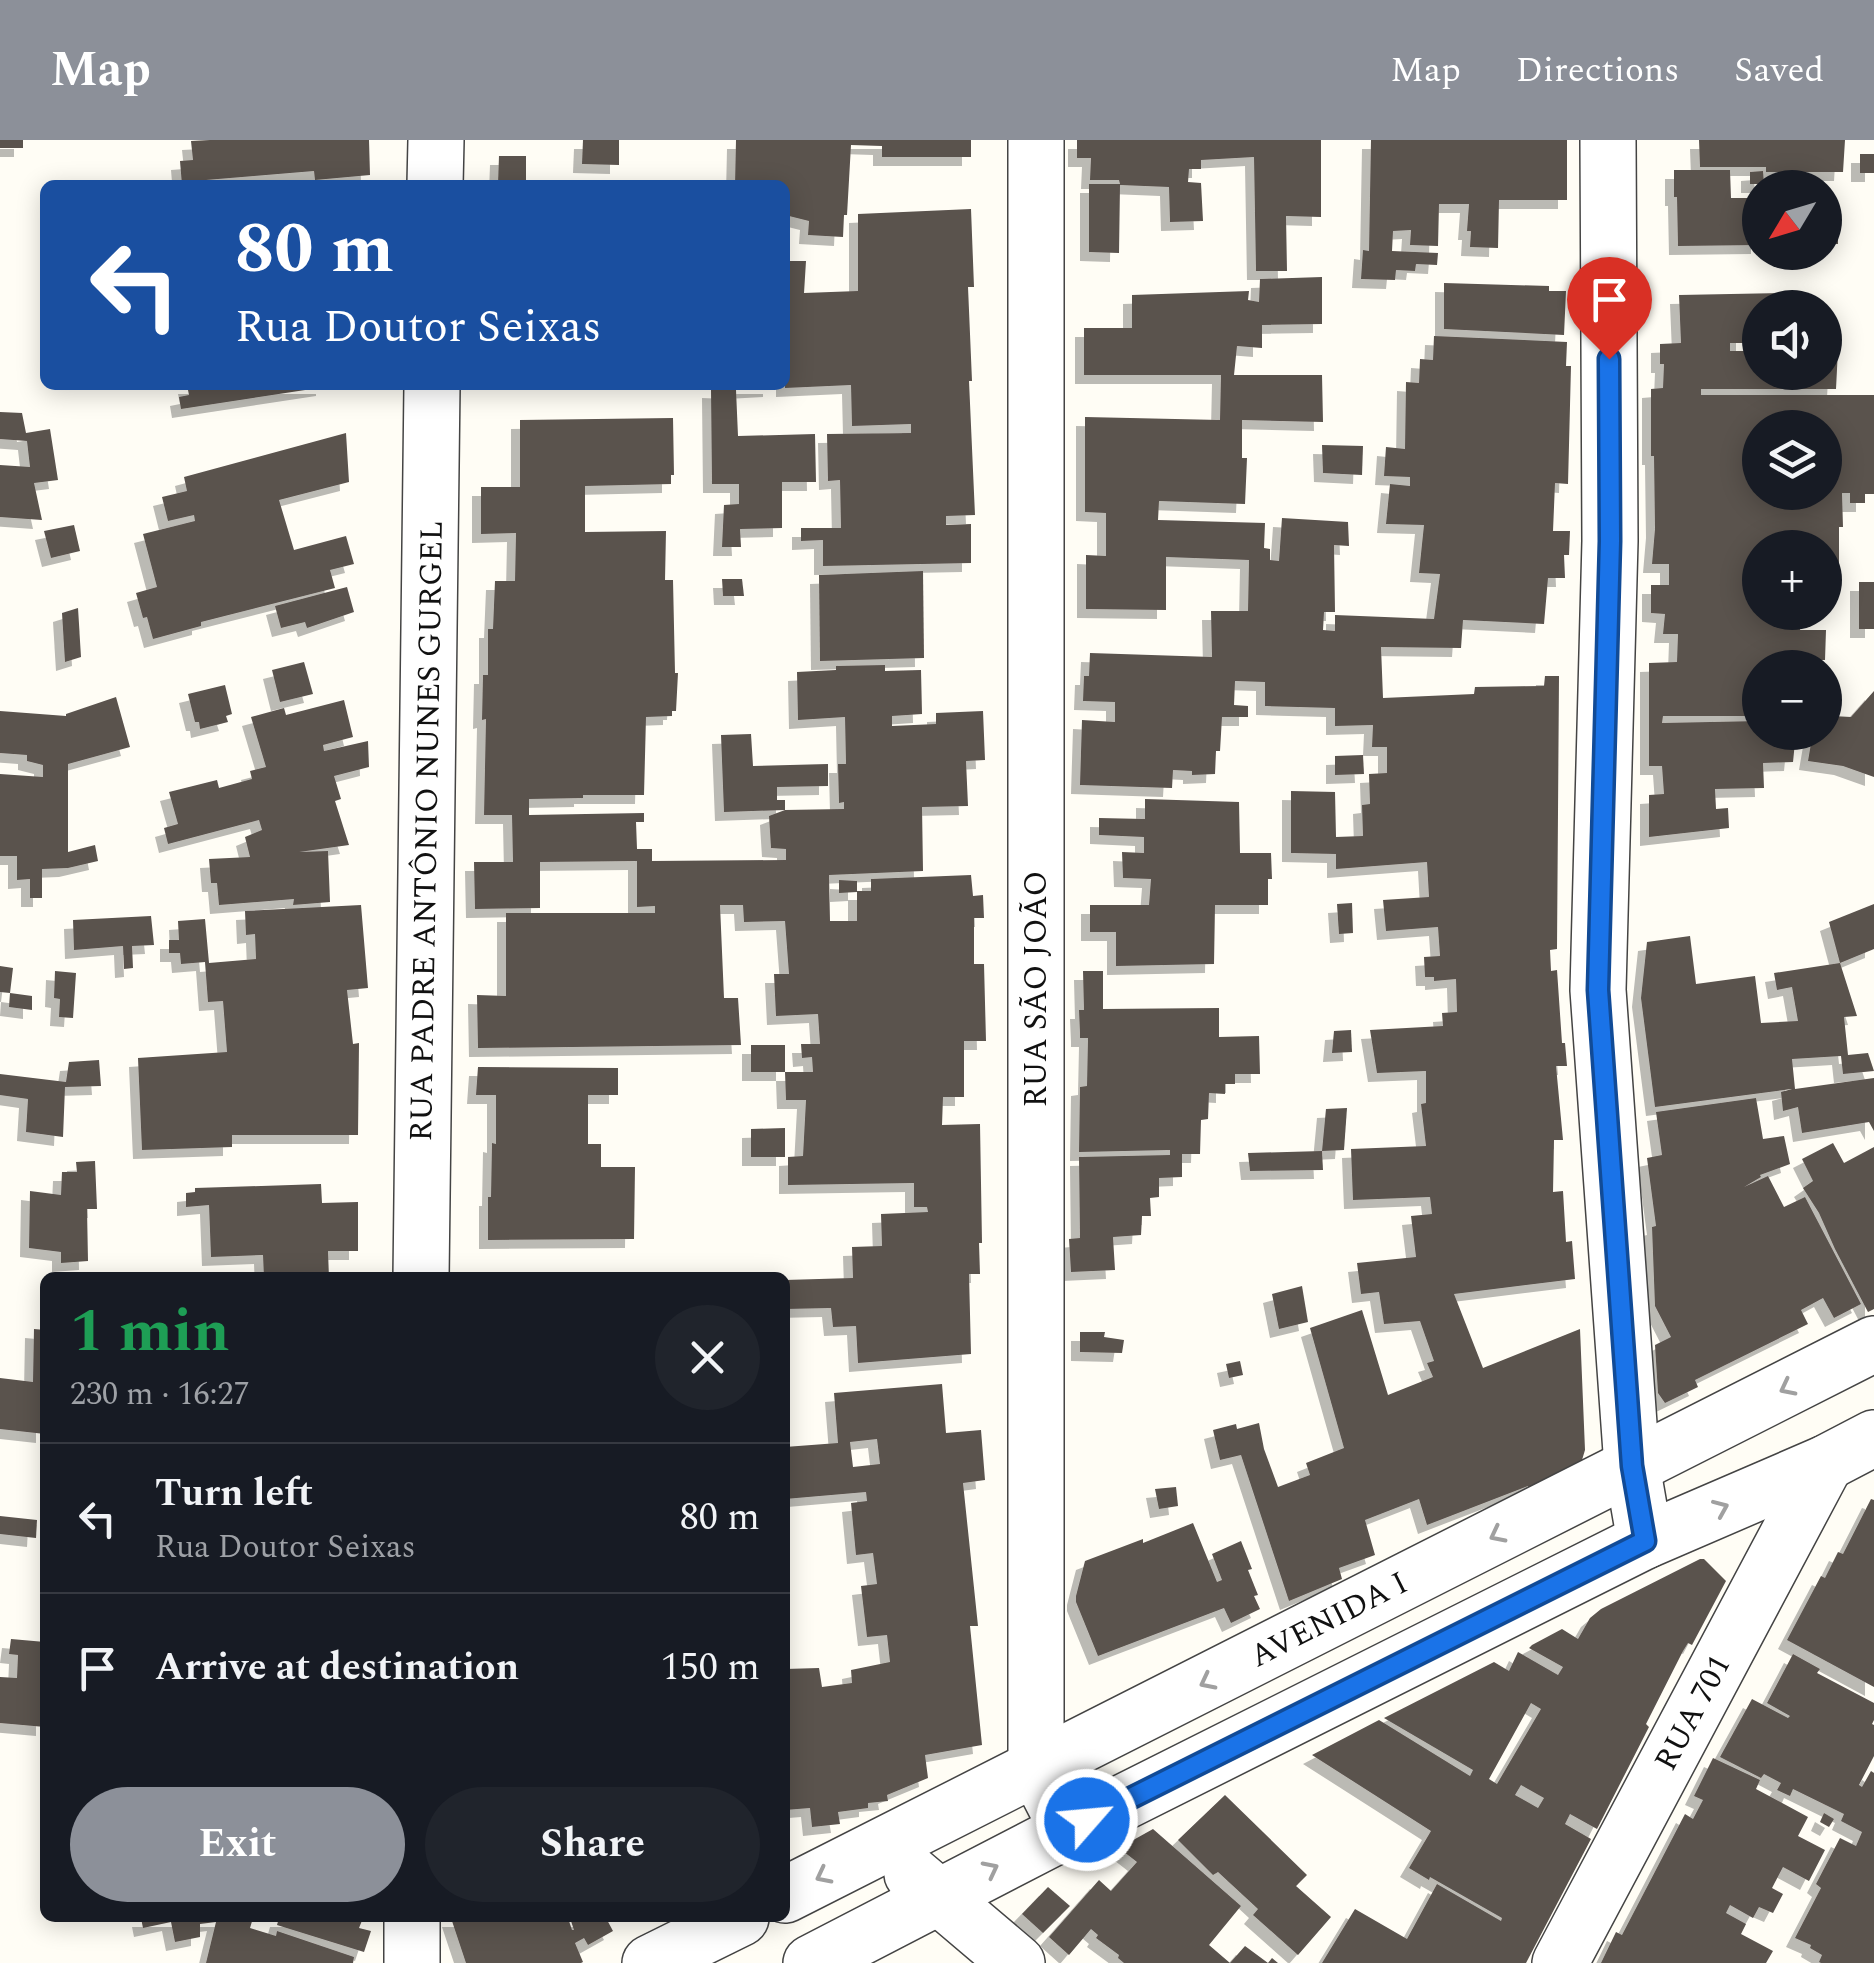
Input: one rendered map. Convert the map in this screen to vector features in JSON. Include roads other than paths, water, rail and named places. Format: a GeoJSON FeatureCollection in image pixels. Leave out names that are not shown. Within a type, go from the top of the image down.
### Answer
{"type":"FeatureCollection","features":[{"type":"Feature","properties":{"kind":"street"},"geometry":{"type":"LineString","coordinates":[[435,180],[436,140]]}},
{"type":"Feature","properties":{"kind":"street","name":"RUA SÃO JOÃO"},"geometry":{"type":"LineString","coordinates":[[1036,140],[1036,1768],[1068,1830]]}},
{"type":"Feature","properties":{"kind":"street"},"geometry":{"type":"LineString","coordinates":[[1608,140],[1610,541],[1598,990],[1632,1466],[1645,1541]]}},
{"type":"Feature","properties":{"kind":"street","name":"RUA PADRE ANTÔNIO NUNES GURGEL"},"geometry":{"type":"LineString","coordinates":[[421,1272],[432,390]]}},
{"type":"Feature","properties":{"kind":"street","name":"AVENIDA I"},"geometry":{"type":"LineString","coordinates":[[790,1892],[1874,1344]]}},
{"type":"Feature","properties":{"kind":"street"},"geometry":{"type":"LineString","coordinates":[[776,1922],[816,1962],[938,1896],[1645,1541],[1826,1463],[1874,1438]]}},
{"type":"Feature","properties":{"kind":"street","name":"RUA 701"},"geometry":{"type":"LineString","coordinates":[[1560,1963],[1826,1463]]}},
{"type":"Feature","properties":{"kind":"street"},"geometry":{"type":"LineString","coordinates":[[881,1847],[1016,1963]]}},
{"type":"Feature","properties":{"kind":"street"},"geometry":{"type":"LineString","coordinates":[[412,1922],[412,1963]]}},
{"type":"Feature","properties":{"kind":"street"},"geometry":{"type":"LineString","coordinates":[[650,1963],[733,1922]]}}]}
